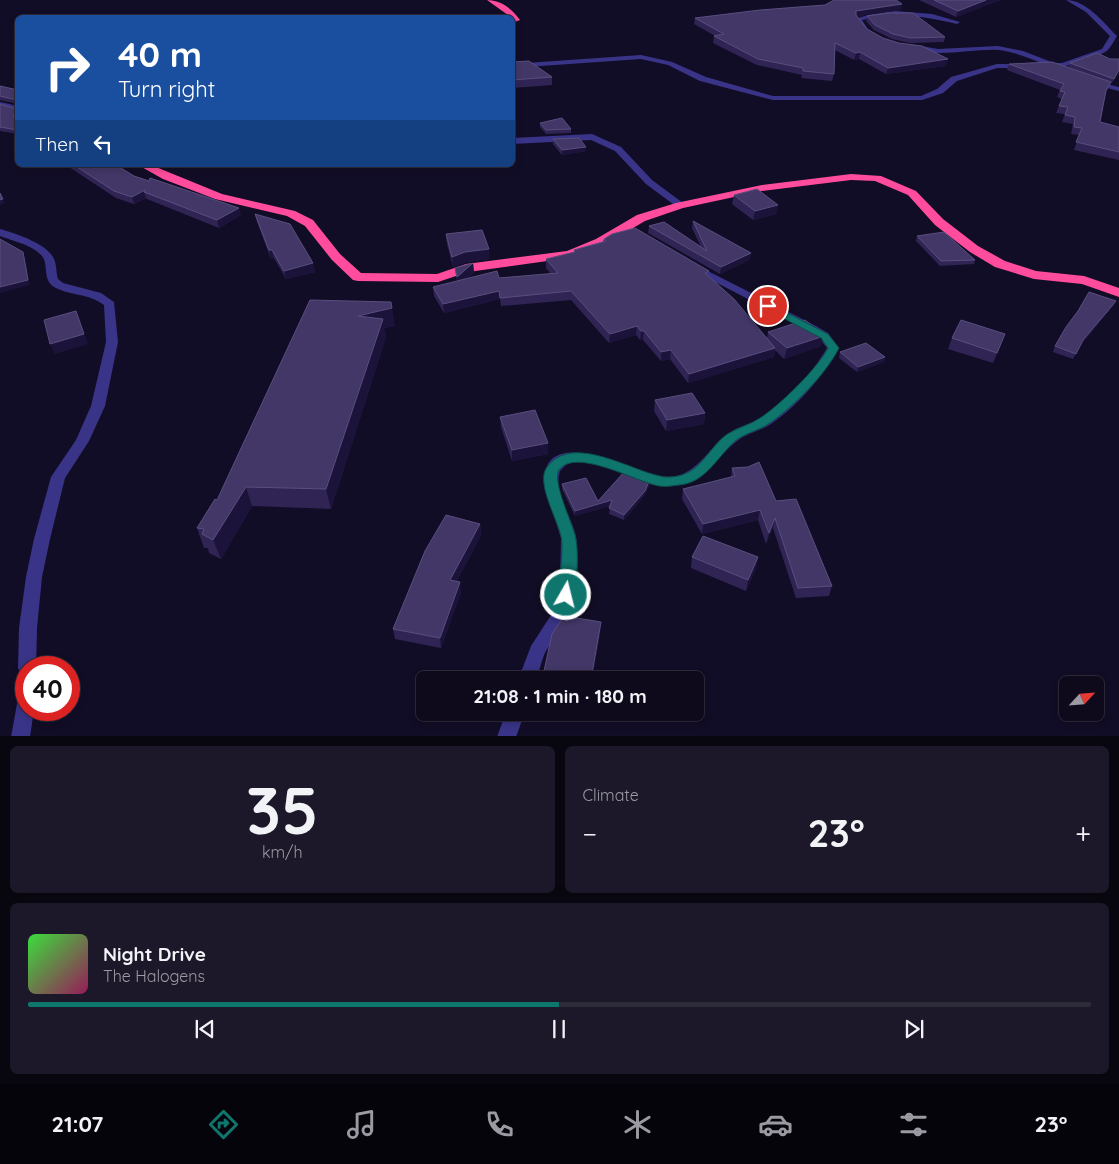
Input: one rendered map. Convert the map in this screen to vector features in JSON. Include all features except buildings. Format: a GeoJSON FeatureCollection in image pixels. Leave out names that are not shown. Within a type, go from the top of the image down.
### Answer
{"type":"FeatureCollection","features":[{"type":"Feature","properties":{"kind":"highway"},"geometry":{"type":"LineString","coordinates":[[491,0],[512,15]]}},
{"type":"Feature","properties":{"kind":"highway"},"geometry":{"type":"LineString","coordinates":[[147,167],[167,177],[219,197],[291,213],[309,222],[336,257],[358,277],[438,278],[466,268],[569,254],[600,242],[641,218],[680,205],[762,188],[844,178],[877,178],[912,193],[939,222],[974,249],[1000,264],[1034,275],[1084,280],[1119,294]]}},
{"type":"Feature","properties":{"kind":"street"},"geometry":{"type":"LineString","coordinates":[[515,66],[642,57],[670,63],[703,79],[773,98],[922,98],[940,92],[954,79],[996,66],[1062,65],[1104,50],[1114,36],[1088,11],[1069,0]]}},
{"type":"Feature","properties":{"kind":"street"},"geometry":{"type":"LineString","coordinates":[[871,34],[864,30],[858,19],[878,13],[909,12],[957,22]]}},
{"type":"Feature","properties":{"kind":"street"},"geometry":{"type":"LineString","coordinates":[[901,45],[938,51],[998,48],[1021,52],[1069,72]]}},
{"type":"Feature","properties":{"kind":"street"},"geometry":{"type":"LineString","coordinates":[[1085,78],[1119,89]]}},
{"type":"Feature","properties":{"kind":"street"},"geometry":{"type":"LineString","coordinates":[[0,104],[15,108]]}},
{"type":"Feature","properties":{"kind":"street"},"geometry":{"type":"LineString","coordinates":[[515,141],[592,138],[618,149],[649,182],[680,205]]}},
{"type":"Feature","properties":{"kind":"street"},"geometry":{"type":"LineString","coordinates":[[628,226],[645,236]]}},
{"type":"Feature","properties":{"kind":"street"},"geometry":{"type":"LineString","coordinates":[[0,232],[42,250],[49,258],[52,280],[58,284],[101,296],[110,304],[112,342],[98,406],[82,441],[58,478],[50,508],[34,577],[28,628],[28,656]]}},
{"type":"Feature","properties":{"kind":"street"},"geometry":{"type":"LineString","coordinates":[[530,671],[537,651],[564,609],[570,566],[569,537],[552,488],[551,474],[554,467],[563,460],[577,457],[600,461],[661,482],[684,480],[700,472],[730,438],[765,421],[799,391],[834,348],[824,336],[810,327],[742,294],[682,259]]}},
{"type":"Feature","properties":{"kind":"street"},"geometry":{"type":"LineString","coordinates":[[20,736],[22,721]]}},
{"type":"Feature","properties":{"kind":"street"},"geometry":{"type":"LineString","coordinates":[[506,736],[512,721]]}},
{"type":"Feature","properties":{"kind":"route"},"geometry":{"type":"LineString","coordinates":[[566,595],[570,566],[569,537],[552,488],[551,474],[554,467],[563,460],[577,457],[600,461],[661,482],[684,480],[700,472],[730,438],[765,421],[799,391],[834,348],[824,336],[810,327],[768,306]]}}]}
